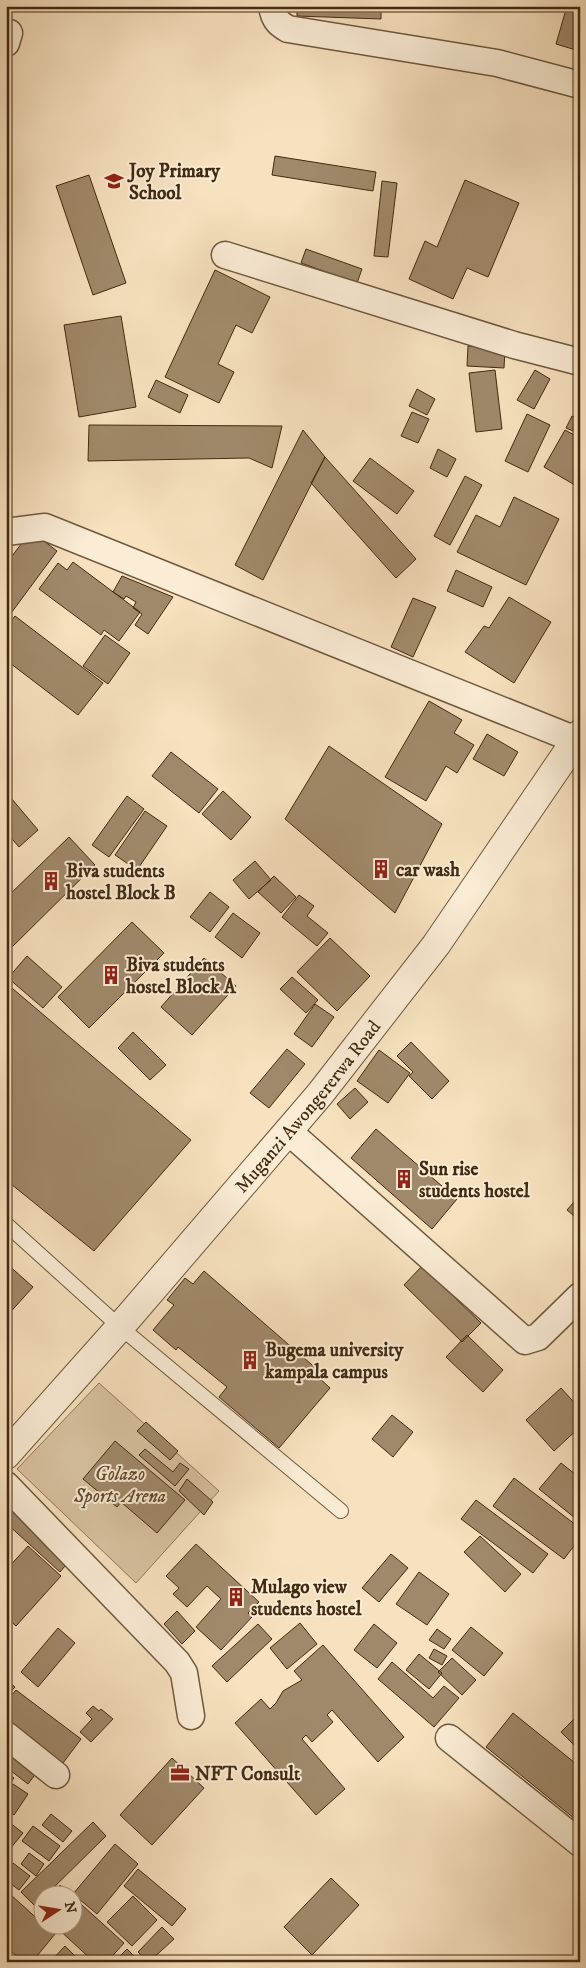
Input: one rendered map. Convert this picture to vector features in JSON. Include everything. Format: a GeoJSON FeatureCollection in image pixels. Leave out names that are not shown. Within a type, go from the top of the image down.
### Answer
{"type":"FeatureCollection","features":[{"type":"Feature","properties":{"kind":"street"},"geometry":{"type":"LineString","coordinates":[[272,6],[274,19],[288,29],[496,63],[580,85]]}},
{"type":"Feature","properties":{"kind":"street"},"geometry":{"type":"LineString","coordinates":[[225,255],[514,345],[580,362]]}},
{"type":"Feature","properties":{"kind":"street"},"geometry":{"type":"LineString","coordinates":[[6,532],[44,527],[578,737]]}},
{"type":"Feature","properties":{"kind":"street","name":"Muganzi Awongererwa Road"},"geometry":{"type":"LineString","coordinates":[[6,1455],[320,1094],[436,945],[578,737]]}},
{"type":"Feature","properties":{"kind":"street"},"geometry":{"type":"LineString","coordinates":[[288,1130],[526,1342],[538,1337],[580,1296]]}},
{"type":"Feature","properties":{"kind":"street"},"geometry":{"type":"LineString","coordinates":[[6,1486],[177,1662],[184,1673],[191,1716]]}},
{"type":"Feature","properties":{"kind":"street"},"geometry":{"type":"LineString","coordinates":[[6,1735],[56,1775]]}},
{"type":"Feature","properties":{"kind":"street"},"geometry":{"type":"LineString","coordinates":[[450,1738],[580,1843]]}},
{"type":"Feature","properties":{"kind":"lane"},"geometry":{"type":"LineString","coordinates":[[6,1224],[120,1326],[341,1510]]}},
{"type":"Feature","properties":{"kind":"green space","name":"Golazo Sports Arena"},"geometry":{"type":"Polygon","coordinates":[[[99,1383],[219,1491],[136,1583],[17,1469],[99,1383]]]}},
{"type":"Feature","properties":{"kind":"building"},"geometry":{"type":"Polygon","coordinates":[[[297,6],[381,6],[381,19],[297,16],[297,6]]]}},
{"type":"Feature","properties":{"kind":"building"},"geometry":{"type":"Polygon","coordinates":[[[567,6],[580,6],[579,51],[556,44],[567,6]]]}},
{"type":"Feature","properties":{"kind":"building"},"geometry":{"type":"Polygon","coordinates":[[[275,156],[376,172],[373,191],[272,175],[275,156]]]}},
{"type":"Feature","properties":{"kind":"building"},"geometry":{"type":"Polygon","coordinates":[[[89,175],[126,283],[93,295],[56,186],[89,175]]]}},
{"type":"Feature","properties":{"kind":"building"},"geometry":{"type":"Polygon","coordinates":[[[465,180],[519,203],[488,277],[467,268],[453,299],[409,279],[425,241],[437,247],[465,180]]]}},
{"type":"Feature","properties":{"kind":"building"},"geometry":{"type":"Polygon","coordinates":[[[382,181],[397,183],[388,257],[374,256],[382,181]]]}},
{"type":"Feature","properties":{"kind":"building"},"geometry":{"type":"Polygon","coordinates":[[[306,249],[362,269],[357,283],[301,263],[306,249]]]}},
{"type":"Feature","properties":{"kind":"building"},"geometry":{"type":"Polygon","coordinates":[[[215,270],[270,297],[252,333],[236,325],[218,364],[234,372],[219,403],[165,377],[215,270]]]}},
{"type":"Feature","properties":{"kind":"building"},"geometry":{"type":"Polygon","coordinates":[[[121,316],[136,407],[79,417],[64,325],[121,316]]]}},
{"type":"Feature","properties":{"kind":"building"},"geometry":{"type":"Polygon","coordinates":[[[468,346],[505,349],[504,368],[467,366],[468,346]]]}},
{"type":"Feature","properties":{"kind":"building"},"geometry":{"type":"Polygon","coordinates":[[[495,370],[502,429],[476,432],[469,373],[495,370]]]}},
{"type":"Feature","properties":{"kind":"building"},"geometry":{"type":"Polygon","coordinates":[[[535,370],[550,379],[534,409],[517,400],[535,370]]]}},
{"type":"Feature","properties":{"kind":"building"},"geometry":{"type":"Polygon","coordinates":[[[156,380],[188,395],[180,413],[148,397],[156,380]]]}},
{"type":"Feature","properties":{"kind":"building"},"geometry":{"type":"Polygon","coordinates":[[[417,389],[435,399],[427,415],[409,406],[417,389]]]}},
{"type":"Feature","properties":{"kind":"building"},"geometry":{"type":"Polygon","coordinates":[[[412,412],[429,419],[418,443],[401,436],[412,412]]]}},
{"type":"Feature","properties":{"kind":"building"},"geometry":{"type":"Polygon","coordinates":[[[527,414],[550,425],[528,472],[505,461],[527,414]]]}},
{"type":"Feature","properties":{"kind":"building"},"geometry":{"type":"Polygon","coordinates":[[[572,416],[580,420],[580,434],[566,428],[572,416]]]}},
{"type":"Feature","properties":{"kind":"building"},"geometry":{"type":"Polygon","coordinates":[[[89,425],[282,426],[272,468],[249,458],[88,461],[89,425]]]}},
{"type":"Feature","properties":{"kind":"building"},"geometry":{"type":"Polygon","coordinates":[[[303,430],[325,457],[263,580],[235,565],[303,430]]]}},
{"type":"Feature","properties":{"kind":"building"},"geometry":{"type":"Polygon","coordinates":[[[565,430],[580,438],[580,488],[544,467],[565,430]]]}},
{"type":"Feature","properties":{"kind":"building"},"geometry":{"type":"Polygon","coordinates":[[[438,449],[456,459],[447,477],[430,468],[438,449]]]}},
{"type":"Feature","properties":{"kind":"building"},"geometry":{"type":"Polygon","coordinates":[[[325,457],[416,559],[396,578],[311,483],[325,457]]]}},
{"type":"Feature","properties":{"kind":"building"},"geometry":{"type":"Polygon","coordinates":[[[370,458],[414,491],[397,514],[353,481],[370,458]]]}},
{"type":"Feature","properties":{"kind":"building"},"geometry":{"type":"Polygon","coordinates":[[[465,476],[482,485],[450,545],[434,536],[465,476]]]}},
{"type":"Feature","properties":{"kind":"building"},"geometry":{"type":"Polygon","coordinates":[[[514,497],[559,519],[526,585],[457,552],[476,515],[500,527],[514,497]]]}},
{"type":"Feature","properties":{"kind":"building"},"geometry":{"type":"Polygon","coordinates":[[[31,531],[57,551],[6,620],[6,564],[31,531]]]}},
{"type":"Feature","properties":{"kind":"building"},"geometry":{"type":"Polygon","coordinates":[[[73,562],[140,612],[119,641],[104,630],[101,635],[39,589],[58,563],[67,570],[73,562]]]}},
{"type":"Feature","properties":{"kind":"building"},"geometry":{"type":"Polygon","coordinates":[[[456,570],[492,587],[483,607],[447,591],[456,570]]]}},
{"type":"Feature","properties":{"kind":"building"},"geometry":{"type":"Polygon","coordinates":[[[122,576],[173,597],[148,634],[135,625],[142,614],[133,608],[136,602],[126,596],[124,599],[113,592],[122,576]]]}},
{"type":"Feature","properties":{"kind":"building"},"geometry":{"type":"Polygon","coordinates":[[[509,597],[551,622],[514,683],[465,652],[484,626],[489,628],[509,597]]]}},
{"type":"Feature","properties":{"kind":"building"},"geometry":{"type":"Polygon","coordinates":[[[413,598],[436,607],[413,657],[391,647],[413,598]]]}},
{"type":"Feature","properties":{"kind":"building"},"geometry":{"type":"Polygon","coordinates":[[[15,616],[103,683],[78,715],[6,660],[6,628],[15,616]]]}},
{"type":"Feature","properties":{"kind":"building"},"geometry":{"type":"Polygon","coordinates":[[[105,635],[130,653],[108,684],[83,666],[105,635]]]}},
{"type":"Feature","properties":{"kind":"building"},"geometry":{"type":"Polygon","coordinates":[[[429,701],[462,720],[454,733],[474,745],[457,773],[446,766],[426,801],[385,777],[429,701]]]}},
{"type":"Feature","properties":{"kind":"building"},"geometry":{"type":"Polygon","coordinates":[[[487,734],[518,752],[504,776],[473,759],[487,734]]]}},
{"type":"Feature","properties":{"kind":"building","name":"car wash"},"geometry":{"type":"Polygon","coordinates":[[[329,746],[442,824],[395,913],[285,819],[329,746]]]}},
{"type":"Feature","properties":{"kind":"building"},"geometry":{"type":"Polygon","coordinates":[[[171,752],[218,789],[199,813],[152,776],[171,752]]]}},
{"type":"Feature","properties":{"kind":"building"},"geometry":{"type":"Polygon","coordinates":[[[223,791],[251,817],[231,840],[202,814],[223,791]]]}},
{"type":"Feature","properties":{"kind":"building"},"geometry":{"type":"Polygon","coordinates":[[[6,792],[38,830],[19,847],[6,832],[6,792]]]}},
{"type":"Feature","properties":{"kind":"building"},"geometry":{"type":"Polygon","coordinates":[[[127,796],[144,809],[109,857],[92,845],[127,796]]]}},
{"type":"Feature","properties":{"kind":"building"},"geometry":{"type":"Polygon","coordinates":[[[145,811],[167,826],[137,870],[115,855],[145,811]]]}},
{"type":"Feature","properties":{"kind":"building","name":"Biva students hostel Block B"},"geometry":{"type":"Polygon","coordinates":[[[69,837],[95,865],[9,950],[6,947],[6,898],[69,837]]]}},
{"type":"Feature","properties":{"kind":"building"},"geometry":{"type":"Polygon","coordinates":[[[255,861],[271,880],[249,899],[233,880],[255,861]]]}},
{"type":"Feature","properties":{"kind":"building"},"geometry":{"type":"Polygon","coordinates":[[[274,876],[296,897],[281,913],[258,892],[274,876]]]}},
{"type":"Feature","properties":{"kind":"building"},"geometry":{"type":"Polygon","coordinates":[[[210,892],[229,907],[210,932],[190,917],[210,892]]]}},
{"type":"Feature","properties":{"kind":"building"},"geometry":{"type":"Polygon","coordinates":[[[299,895],[314,906],[307,916],[328,933],[317,946],[282,917],[299,895]]]}},
{"type":"Feature","properties":{"kind":"building"},"geometry":{"type":"Polygon","coordinates":[[[233,913],[260,933],[242,958],[215,937],[233,913]]]}},
{"type":"Feature","properties":{"kind":"building","name":"Biva students hostel Block A"},"geometry":{"type":"Polygon","coordinates":[[[132,922],[164,953],[89,1028],[58,997],[132,922]]]}},
{"type":"Feature","properties":{"kind":"building"},"geometry":{"type":"Polygon","coordinates":[[[330,938],[370,976],[337,1011],[297,972],[330,938]]]}},
{"type":"Feature","properties":{"kind":"building"},"geometry":{"type":"Polygon","coordinates":[[[27,956],[62,987],[43,1008],[8,978],[27,956]]]}},
{"type":"Feature","properties":{"kind":"building"},"geometry":{"type":"Polygon","coordinates":[[[204,958],[236,986],[192,1035],[161,1007],[204,958]]]}},
{"type":"Feature","properties":{"kind":"building"},"geometry":{"type":"Polygon","coordinates":[[[292,977],[318,1000],[306,1013],[280,989],[292,977]]]}},
{"type":"Feature","properties":{"kind":"building"},"geometry":{"type":"Polygon","coordinates":[[[6,983],[191,1140],[94,1251],[6,1180],[6,983]]]}},
{"type":"Feature","properties":{"kind":"building"},"geometry":{"type":"Polygon","coordinates":[[[315,1004],[334,1017],[312,1047],[294,1034],[315,1004]]]}},
{"type":"Feature","properties":{"kind":"building"},"geometry":{"type":"Polygon","coordinates":[[[133,1032],[166,1065],[150,1080],[118,1048],[133,1032]]]}},
{"type":"Feature","properties":{"kind":"building"},"geometry":{"type":"Polygon","coordinates":[[[411,1042],[449,1081],[432,1099],[409,1076],[413,1072],[397,1056],[411,1042]]]}},
{"type":"Feature","properties":{"kind":"building"},"geometry":{"type":"Polygon","coordinates":[[[287,1049],[305,1064],[269,1108],[250,1093],[287,1049]]]}},
{"type":"Feature","properties":{"kind":"building"},"geometry":{"type":"Polygon","coordinates":[[[379,1050],[410,1073],[388,1103],[357,1081],[379,1050]]]}},
{"type":"Feature","properties":{"kind":"building"},"geometry":{"type":"Polygon","coordinates":[[[355,1088],[368,1102],[350,1119],[337,1104],[355,1088]]]}},
{"type":"Feature","properties":{"kind":"building","name":"Sun rise students hostel"},"geometry":{"type":"Polygon","coordinates":[[[376,1129],[457,1199],[432,1229],[351,1158],[376,1129]]]}},
{"type":"Feature","properties":{"kind":"building"},"geometry":{"type":"Polygon","coordinates":[[[580,1195],[580,1221],[567,1210],[580,1195]]]}},
{"type":"Feature","properties":{"kind":"building"},"geometry":{"type":"Polygon","coordinates":[[[6,1263],[33,1287],[6,1317],[6,1263]]]}},
{"type":"Feature","properties":{"kind":"building"},"geometry":{"type":"Polygon","coordinates":[[[422,1266],[481,1323],[462,1342],[404,1285],[422,1266]]]}},
{"type":"Feature","properties":{"kind":"building","name":"Bugema university kampala campus"},"geometry":{"type":"Polygon","coordinates":[[[204,1271],[319,1371],[316,1375],[330,1388],[279,1448],[219,1397],[227,1387],[178,1347],[176,1350],[153,1330],[174,1305],[167,1300],[185,1278],[193,1284],[204,1271]]]}},
{"type":"Feature","properties":{"kind":"building"},"geometry":{"type":"Polygon","coordinates":[[[467,1335],[503,1370],[483,1392],[446,1357],[467,1335]]]}},
{"type":"Feature","properties":{"kind":"building"},"geometry":{"type":"Polygon","coordinates":[[[561,1388],[580,1409],[580,1427],[554,1451],[526,1420],[561,1388]]]}},
{"type":"Feature","properties":{"kind":"building"},"geometry":{"type":"Polygon","coordinates":[[[392,1415],[413,1432],[393,1457],[372,1439],[392,1415]]]}},
{"type":"Feature","properties":{"kind":"building"},"geometry":{"type":"Polygon","coordinates":[[[146,1422],[178,1451],[170,1460],[137,1431],[146,1422]]]}},
{"type":"Feature","properties":{"kind":"building"},"geometry":{"type":"Polygon","coordinates":[[[115,1441],[185,1500],[157,1533],[121,1502],[117,1507],[83,1479],[115,1441]]]}},
{"type":"Feature","properties":{"kind":"building"},"geometry":{"type":"Polygon","coordinates":[[[145,1449],[173,1472],[180,1463],[189,1469],[175,1486],[139,1455],[145,1449]]]}},
{"type":"Feature","properties":{"kind":"building"},"geometry":{"type":"Polygon","coordinates":[[[561,1463],[580,1478],[580,1522],[539,1489],[561,1463]]]}},
{"type":"Feature","properties":{"kind":"building"},"geometry":{"type":"Polygon","coordinates":[[[514,1478],[580,1528],[580,1538],[564,1559],[493,1506],[514,1478]]]}},
{"type":"Feature","properties":{"kind":"building"},"geometry":{"type":"Polygon","coordinates":[[[187,1479],[213,1502],[204,1515],[179,1491],[187,1479]]]}},
{"type":"Feature","properties":{"kind":"building"},"geometry":{"type":"Polygon","coordinates":[[[476,1500],[548,1554],[533,1573],[461,1519],[476,1500]]]}},
{"type":"Feature","properties":{"kind":"building"},"geometry":{"type":"Polygon","coordinates":[[[6,1501],[70,1560],[60,1572],[6,1523],[6,1501]]]}},
{"type":"Feature","properties":{"kind":"building"},"geometry":{"type":"Polygon","coordinates":[[[480,1536],[521,1574],[505,1592],[464,1552],[480,1536]]]}},
{"type":"Feature","properties":{"kind":"building","name":"Mulago view students hostel"},"geometry":{"type":"Polygon","coordinates":[[[196,1544],[259,1602],[248,1613],[252,1617],[221,1650],[196,1627],[221,1599],[207,1586],[187,1607],[173,1594],[179,1588],[166,1576],[196,1544]]]}},
{"type":"Feature","properties":{"kind":"building"},"geometry":{"type":"Polygon","coordinates":[[[28,1546],[61,1576],[16,1626],[6,1617],[6,1570],[28,1546]]]}},
{"type":"Feature","properties":{"kind":"building"},"geometry":{"type":"Polygon","coordinates":[[[391,1554],[408,1568],[379,1602],[362,1588],[391,1554]]]}},
{"type":"Feature","properties":{"kind":"building"},"geometry":{"type":"Polygon","coordinates":[[[419,1572],[449,1594],[427,1625],[396,1604],[419,1572]]]}},
{"type":"Feature","properties":{"kind":"building"},"geometry":{"type":"Polygon","coordinates":[[[177,1611],[195,1631],[182,1644],[164,1624],[177,1611]]]}},
{"type":"Feature","properties":{"kind":"building"},"geometry":{"type":"Polygon","coordinates":[[[300,1623],[317,1644],[287,1669],[270,1648],[300,1623]]]}},
{"type":"Feature","properties":{"kind":"building"},"geometry":{"type":"Polygon","coordinates":[[[258,1624],[272,1639],[227,1682],[212,1666],[258,1624]]]}},
{"type":"Feature","properties":{"kind":"building"},"geometry":{"type":"Polygon","coordinates":[[[374,1624],[397,1643],[377,1668],[354,1650],[374,1624]]]}},
{"type":"Feature","properties":{"kind":"building"},"geometry":{"type":"Polygon","coordinates":[[[471,1627],[503,1653],[484,1676],[452,1650],[471,1627]]]}},
{"type":"Feature","properties":{"kind":"building"},"geometry":{"type":"Polygon","coordinates":[[[58,1628],[75,1643],[38,1687],[21,1672],[58,1628]]]}},
{"type":"Feature","properties":{"kind":"building"},"geometry":{"type":"Polygon","coordinates":[[[437,1629],[451,1639],[444,1649],[429,1640],[437,1629]]]}},
{"type":"Feature","properties":{"kind":"building"},"geometry":{"type":"Polygon","coordinates":[[[323,1645],[404,1737],[378,1762],[332,1710],[327,1715],[333,1722],[312,1742],[306,1735],[302,1739],[345,1789],[316,1815],[235,1723],[261,1699],[270,1709],[283,1691],[302,1680],[294,1671],[323,1645]]]}},
{"type":"Feature","properties":{"kind":"building"},"geometry":{"type":"Polygon","coordinates":[[[434,1649],[447,1656],[442,1665],[429,1658],[434,1649]]]}},
{"type":"Feature","properties":{"kind":"building"},"geometry":{"type":"Polygon","coordinates":[[[6,1652],[12,1657],[6,1664],[6,1652]]]}},
{"type":"Feature","properties":{"kind":"building"},"geometry":{"type":"Polygon","coordinates":[[[419,1654],[442,1673],[429,1689],[406,1670],[419,1654]]]}},
{"type":"Feature","properties":{"kind":"building"},"geometry":{"type":"Polygon","coordinates":[[[452,1658],[476,1680],[462,1695],[438,1672],[452,1658]]]}},
{"type":"Feature","properties":{"kind":"building"},"geometry":{"type":"Polygon","coordinates":[[[392,1662],[433,1698],[444,1686],[459,1698],[434,1727],[378,1679],[392,1662]]]}},
{"type":"Feature","properties":{"kind":"building"},"geometry":{"type":"Polygon","coordinates":[[[6,1680],[15,1687],[6,1697],[6,1680]]]}},
{"type":"Feature","properties":{"kind":"building"},"geometry":{"type":"Polygon","coordinates":[[[16,1690],[81,1739],[60,1767],[6,1727],[6,1702],[16,1690]]]}},
{"type":"Feature","properties":{"kind":"building"},"geometry":{"type":"Polygon","coordinates":[[[93,1706],[99,1711],[101,1709],[113,1719],[91,1742],[80,1732],[92,1719],[86,1713],[93,1706]]]}},
{"type":"Feature","properties":{"kind":"building"},"geometry":{"type":"Polygon","coordinates":[[[513,1713],[580,1767],[580,1823],[486,1747],[513,1713]]]}},
{"type":"Feature","properties":{"kind":"building"},"geometry":{"type":"Polygon","coordinates":[[[580,1713],[580,1751],[561,1732],[580,1713]]]}},
{"type":"Feature","properties":{"kind":"building"},"geometry":{"type":"Polygon","coordinates":[[[17,1751],[40,1768],[28,1784],[6,1767],[17,1751]]]}},
{"type":"Feature","properties":{"kind":"building"},"geometry":{"type":"Polygon","coordinates":[[[172,1758],[204,1788],[152,1845],[120,1815],[172,1758]]]}},
{"type":"Feature","properties":{"kind":"building"},"geometry":{"type":"Polygon","coordinates":[[[6,1773],[14,1778],[6,1789],[6,1773]]]}},
{"type":"Feature","properties":{"kind":"building"},"geometry":{"type":"Polygon","coordinates":[[[13,1784],[28,1794],[14,1815],[6,1809],[6,1793],[13,1784]]]}},
{"type":"Feature","properties":{"kind":"building"},"geometry":{"type":"Polygon","coordinates":[[[6,1812],[11,1816],[6,1822],[6,1812]]]}},
{"type":"Feature","properties":{"kind":"building"},"geometry":{"type":"Polygon","coordinates":[[[51,1814],[72,1831],[63,1842],[42,1825],[51,1814]]]}},
{"type":"Feature","properties":{"kind":"building"},"geometry":{"type":"Polygon","coordinates":[[[9,1822],[23,1833],[6,1854],[6,1825],[9,1822]]]}},
{"type":"Feature","properties":{"kind":"building"},"geometry":{"type":"Polygon","coordinates":[[[93,1822],[106,1836],[55,1886],[32,1886],[32,1903],[21,1892],[93,1822]]]}},
{"type":"Feature","properties":{"kind":"building"},"geometry":{"type":"Polygon","coordinates":[[[33,1826],[60,1846],[49,1861],[22,1841],[33,1826]]]}},
{"type":"Feature","properties":{"kind":"building"},"geometry":{"type":"Polygon","coordinates":[[[115,1844],[138,1864],[97,1914],[82,1902],[82,1886],[80,1886],[115,1844]]]}},
{"type":"Feature","properties":{"kind":"building"},"geometry":{"type":"Polygon","coordinates":[[[29,1853],[44,1864],[36,1876],[21,1864],[29,1853]]]}},
{"type":"Feature","properties":{"kind":"building"},"geometry":{"type":"Polygon","coordinates":[[[13,1863],[30,1876],[19,1890],[6,1880],[6,1872],[13,1863]]]}},
{"type":"Feature","properties":{"kind":"building"},"geometry":{"type":"Polygon","coordinates":[[[138,1869],[186,1909],[172,1926],[124,1886],[138,1869]]]}},
{"type":"Feature","properties":{"kind":"building"},"geometry":{"type":"Polygon","coordinates":[[[331,1878],[359,1905],[312,1955],[284,1927],[331,1878]]]}},
{"type":"Feature","properties":{"kind":"building"},"geometry":{"type":"Polygon","coordinates":[[[11,1895],[32,1914],[32,1936],[53,1936],[32,1962],[24,1962],[6,1947],[6,1901],[11,1895]]]}},
{"type":"Feature","properties":{"kind":"building"},"geometry":{"type":"Polygon","coordinates":[[[133,1896],[157,1920],[132,1946],[107,1922],[133,1896]]]}},
{"type":"Feature","properties":{"kind":"building"},"geometry":{"type":"Polygon","coordinates":[[[82,1905],[124,1943],[107,1962],[94,1962],[66,1936],[82,1936],[82,1905]]]}},
{"type":"Feature","properties":{"kind":"building"},"geometry":{"type":"Polygon","coordinates":[[[162,1927],[174,1939],[149,1962],[138,1952],[162,1927]]]}},
{"type":"Feature","properties":{"kind":"building"},"geometry":{"type":"Polygon","coordinates":[[[65,1946],[81,1962],[50,1962],[65,1946]]]}},
{"type":"Feature","properties":{"kind":"building"},"geometry":{"type":"Polygon","coordinates":[[[127,1949],[139,1961],[114,1962],[127,1949]]]}},
{"type":"Feature","properties":{"kind":"place","name":"Joy Primary School"},"geometry":{"type":"Point","coordinates":[114,181]}},
{"type":"Feature","properties":{"kind":"place","name":"car wash"},"geometry":{"type":"Point","coordinates":[381,869]}},
{"type":"Feature","properties":{"kind":"place","name":"Biva students hostel Block B"},"geometry":{"type":"Point","coordinates":[51,881]}},
{"type":"Feature","properties":{"kind":"place","name":"Biva students hostel Block A"},"geometry":{"type":"Point","coordinates":[111,975]}},
{"type":"Feature","properties":{"kind":"place","name":"Sun rise students hostel"},"geometry":{"type":"Point","coordinates":[404,1179]}},
{"type":"Feature","properties":{"kind":"place","name":"Bugema university kampala campus"},"geometry":{"type":"Point","coordinates":[250,1360]}},
{"type":"Feature","properties":{"kind":"place","name":"Mulago view students hostel"},"geometry":{"type":"Point","coordinates":[236,1597]}},
{"type":"Feature","properties":{"kind":"place","name":"NFT Consult"},"geometry":{"type":"Point","coordinates":[180,1773]}}]}
